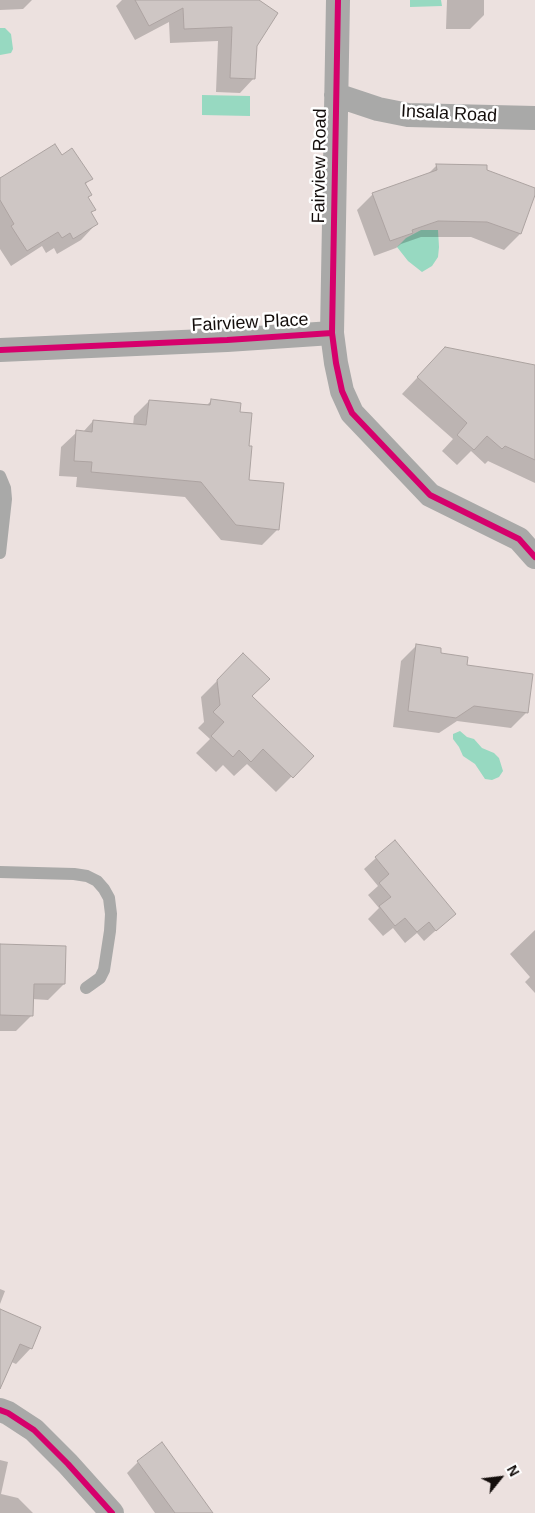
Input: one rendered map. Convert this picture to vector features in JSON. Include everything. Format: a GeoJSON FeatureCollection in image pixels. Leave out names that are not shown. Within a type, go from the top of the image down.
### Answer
{"type":"FeatureCollection","features":[{"type":"Feature","properties":{"kind":"street","name":"Fairview Road"},"geometry":{"type":"LineString","coordinates":[[332,333],[338,0]]}},
{"type":"Feature","properties":{"kind":"street","name":"Insala Road"},"geometry":{"type":"LineString","coordinates":[[336,96],[378,109],[408,115],[535,118]]}},
{"type":"Feature","properties":{"kind":"street","name":"Fairview Place"},"geometry":{"type":"LineString","coordinates":[[0,350],[227,340],[332,333],[342,390],[352,413],[430,495],[519,539],[535,556]]}},
{"type":"Feature","properties":{"kind":"street"},"geometry":{"type":"LineString","coordinates":[[0,1410],[34,1430],[112,1513]]}},
{"type":"Feature","properties":{"kind":"lane"},"geometry":{"type":"LineString","coordinates":[[0,476],[5,488],[6,499],[0,553]]}},
{"type":"Feature","properties":{"kind":"lane"},"geometry":{"type":"LineString","coordinates":[[0,872],[74,874],[98,881],[104,889],[109,898],[111,914],[104,970],[100,978],[86,988]]}},
{"type":"Feature","properties":{"kind":"shaded area"},"geometry":{"type":"Polygon","coordinates":[[[410,0],[441,0],[442,6],[410,7],[410,0]]]}},
{"type":"Feature","properties":{"kind":"shaded area"},"geometry":{"type":"Polygon","coordinates":[[[0,28],[5,28],[11,34],[13,49],[11,53],[0,55],[0,28]]]}},
{"type":"Feature","properties":{"kind":"shaded area"},"geometry":{"type":"Polygon","coordinates":[[[202,95],[250,96],[250,116],[202,115],[202,95]]]}},
{"type":"Feature","properties":{"kind":"shaded area"},"geometry":{"type":"Polygon","coordinates":[[[421,230],[438,230],[439,247],[438,257],[432,266],[422,272],[408,261],[397,247],[406,238],[421,230]]]}},
{"type":"Feature","properties":{"kind":"shaded area"},"geometry":{"type":"Polygon","coordinates":[[[460,731],[499,758],[503,771],[499,777],[492,780],[485,779],[475,764],[463,756],[453,739],[453,734],[460,731]]]}},
{"type":"Feature","properties":{"kind":"building"},"geometry":{"type":"Polygon","coordinates":[[[135,0],[259,0],[278,13],[257,46],[255,79],[230,78],[232,27],[184,29],[183,8],[149,26],[135,0]]]}},
{"type":"Feature","properties":{"kind":"building"},"geometry":{"type":"Polygon","coordinates":[[[55,144],[62,155],[72,148],[93,179],[85,183],[92,195],[88,197],[96,210],[91,212],[98,224],[73,239],[70,233],[62,238],[58,232],[27,251],[11,226],[14,224],[0,200],[0,178],[55,144]]]}},
{"type":"Feature","properties":{"kind":"building"},"geometry":{"type":"Polygon","coordinates":[[[436,164],[487,165],[487,170],[535,188],[535,195],[521,234],[487,222],[438,221],[412,230],[413,233],[390,241],[372,193],[437,170],[436,164]]]}},
{"type":"Feature","properties":{"kind":"building"},"geometry":{"type":"Polygon","coordinates":[[[445,347],[535,365],[535,460],[505,446],[502,449],[487,436],[474,450],[457,435],[467,423],[417,377],[445,347]]]}},
{"type":"Feature","properties":{"kind":"building"},"geometry":{"type":"Polygon","coordinates":[[[211,399],[241,403],[240,412],[252,413],[249,446],[252,446],[249,480],[284,483],[279,530],[236,525],[201,482],[91,472],[92,462],[74,461],[76,430],[92,432],[93,420],[146,425],[149,400],[210,405],[211,399]]]}},
{"type":"Feature","properties":{"kind":"building"},"geometry":{"type":"Polygon","coordinates":[[[416,644],[441,648],[441,653],[468,657],[467,665],[533,674],[528,713],[474,706],[456,718],[408,711],[416,644]]]}},
{"type":"Feature","properties":{"kind":"building"},"geometry":{"type":"Polygon","coordinates":[[[243,653],[270,679],[252,696],[314,756],[293,778],[263,749],[251,762],[239,750],[233,757],[211,736],[224,722],[213,712],[220,705],[217,680],[243,653]]]}},
{"type":"Feature","properties":{"kind":"building"},"geometry":{"type":"Polygon","coordinates":[[[395,840],[456,914],[436,931],[429,922],[417,932],[405,918],[395,926],[379,906],[391,897],[379,883],[389,874],[375,857],[395,840]]]}},
{"type":"Feature","properties":{"kind":"building"},"geometry":{"type":"Polygon","coordinates":[[[0,944],[66,946],[65,984],[34,984],[33,1016],[0,1015],[0,944]]]}},
{"type":"Feature","properties":{"kind":"building"},"geometry":{"type":"Polygon","coordinates":[[[0,1309],[41,1327],[32,1349],[20,1344],[0,1389],[0,1309]]]}},
{"type":"Feature","properties":{"kind":"building"},"geometry":{"type":"Polygon","coordinates":[[[162,1442],[213,1513],[175,1513],[137,1461],[162,1442]]]}},
{"type":"Feature","properties":{"kind":"cycle path"},"geometry":{"type":"LineString","coordinates":[[332,333],[338,0]]}},
{"type":"Feature","properties":{"kind":"cycle path"},"geometry":{"type":"LineString","coordinates":[[0,350],[227,340],[332,333],[342,391],[352,413],[430,495],[519,539],[535,557]]}},
{"type":"Feature","properties":{"kind":"cycle path"},"geometry":{"type":"LineString","coordinates":[[0,1410],[34,1430],[112,1513]]}}]}
